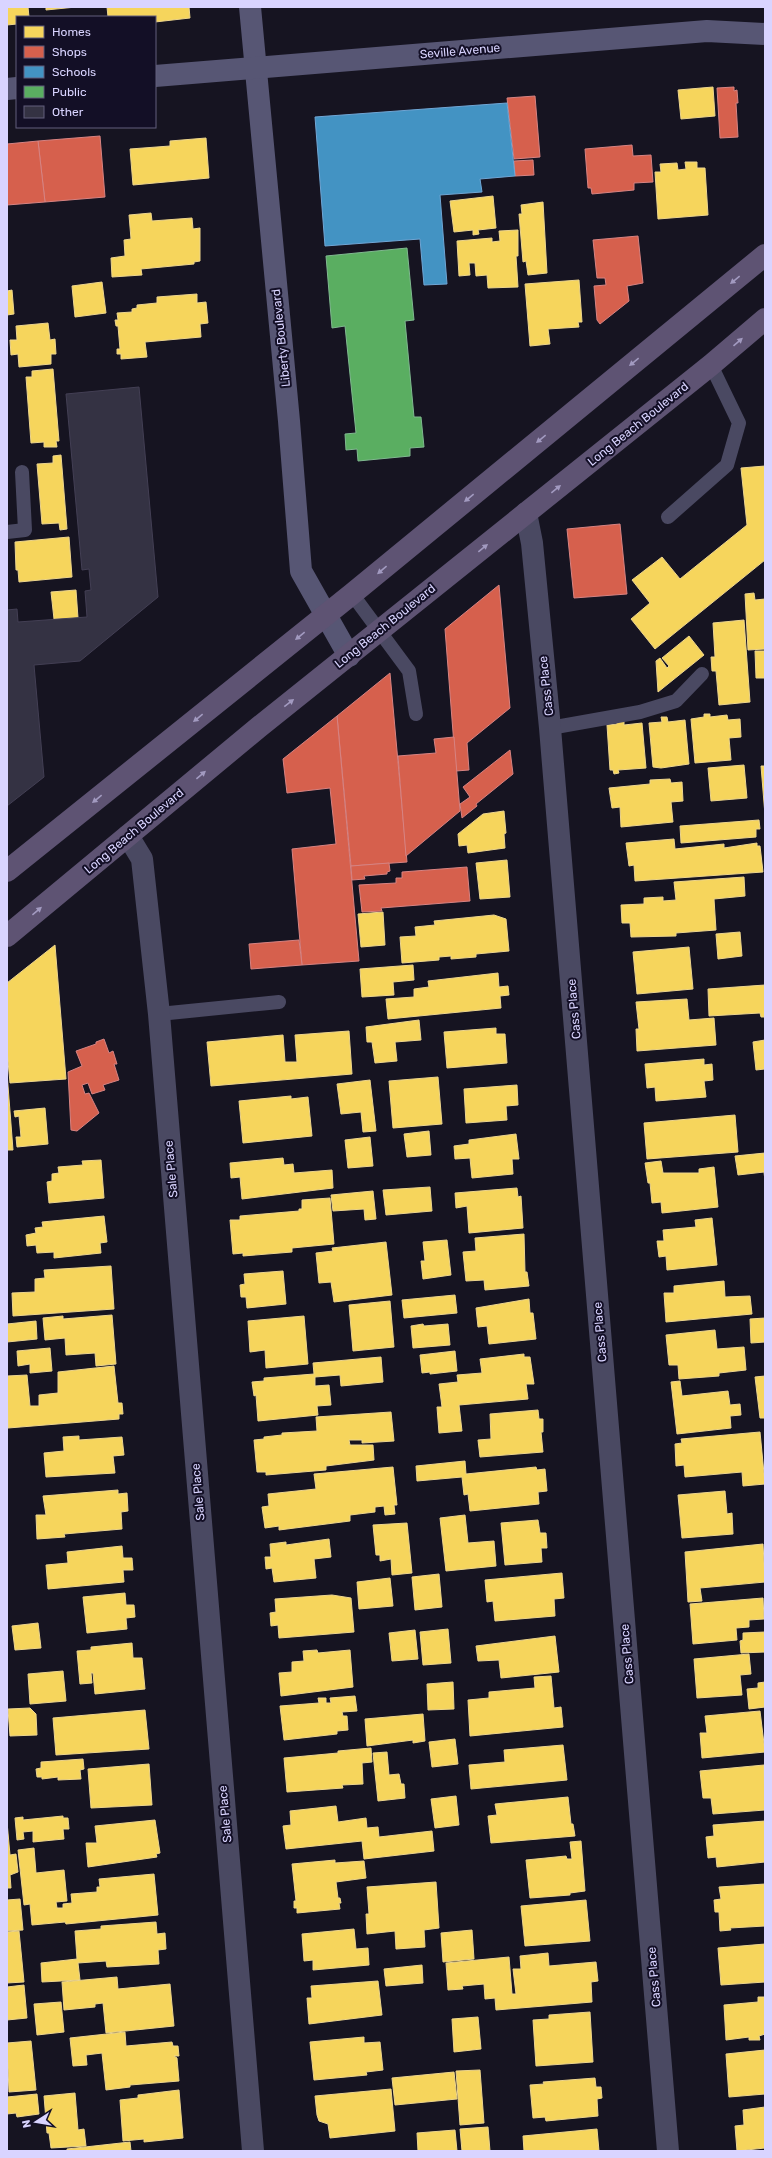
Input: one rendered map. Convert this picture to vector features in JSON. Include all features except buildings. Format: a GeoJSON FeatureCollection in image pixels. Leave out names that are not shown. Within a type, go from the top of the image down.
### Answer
{"type":"FeatureCollection","features":[{"type":"Feature","properties":{"kind":"main road"},"geometry":{"type":"LineString","coordinates":[[7,871],[352,594],[765,255]]}},
{"type":"Feature","properties":{"kind":"main road","name":"Long Beach Boulevard"},"geometry":{"type":"LineString","coordinates":[[7,936],[259,727],[711,365],[765,318]]}},
{"type":"Feature","properties":{"kind":"street","name":"Liberty Boulevard"},"geometry":{"type":"LineString","coordinates":[[250,7],[289,421],[301,571],[349,656]]}},
{"type":"Feature","properties":{"kind":"street","name":"Seville Avenue"},"geometry":{"type":"LineString","coordinates":[[156,76],[707,31],[765,34]]}},
{"type":"Feature","properties":{"kind":"street","name":"Cass Place"},"geometry":{"type":"LineString","coordinates":[[526,513],[532,543],[550,728],[668,2151]]}},
{"type":"Feature","properties":{"kind":"street","name":"Sale Place"},"geometry":{"type":"LineString","coordinates":[[128,836],[142,859],[159,1014],[253,2151]]}},
{"type":"Feature","properties":{"kind":"lane"},"geometry":{"type":"LineString","coordinates":[[668,517],[727,465],[739,423],[711,365]]}},
{"type":"Feature","properties":{"kind":"lane"},"geometry":{"type":"LineString","coordinates":[[7,532],[25,530],[22,472]]}},
{"type":"Feature","properties":{"kind":"lane"},"geometry":{"type":"LineString","coordinates":[[352,594],[409,671],[416,714]]}},
{"type":"Feature","properties":{"kind":"lane"},"geometry":{"type":"LineString","coordinates":[[550,728],[640,712],[676,701],[702,674]]}},
{"type":"Feature","properties":{"kind":"lane"},"geometry":{"type":"LineString","coordinates":[[159,1014],[279,1002]]}}]}
